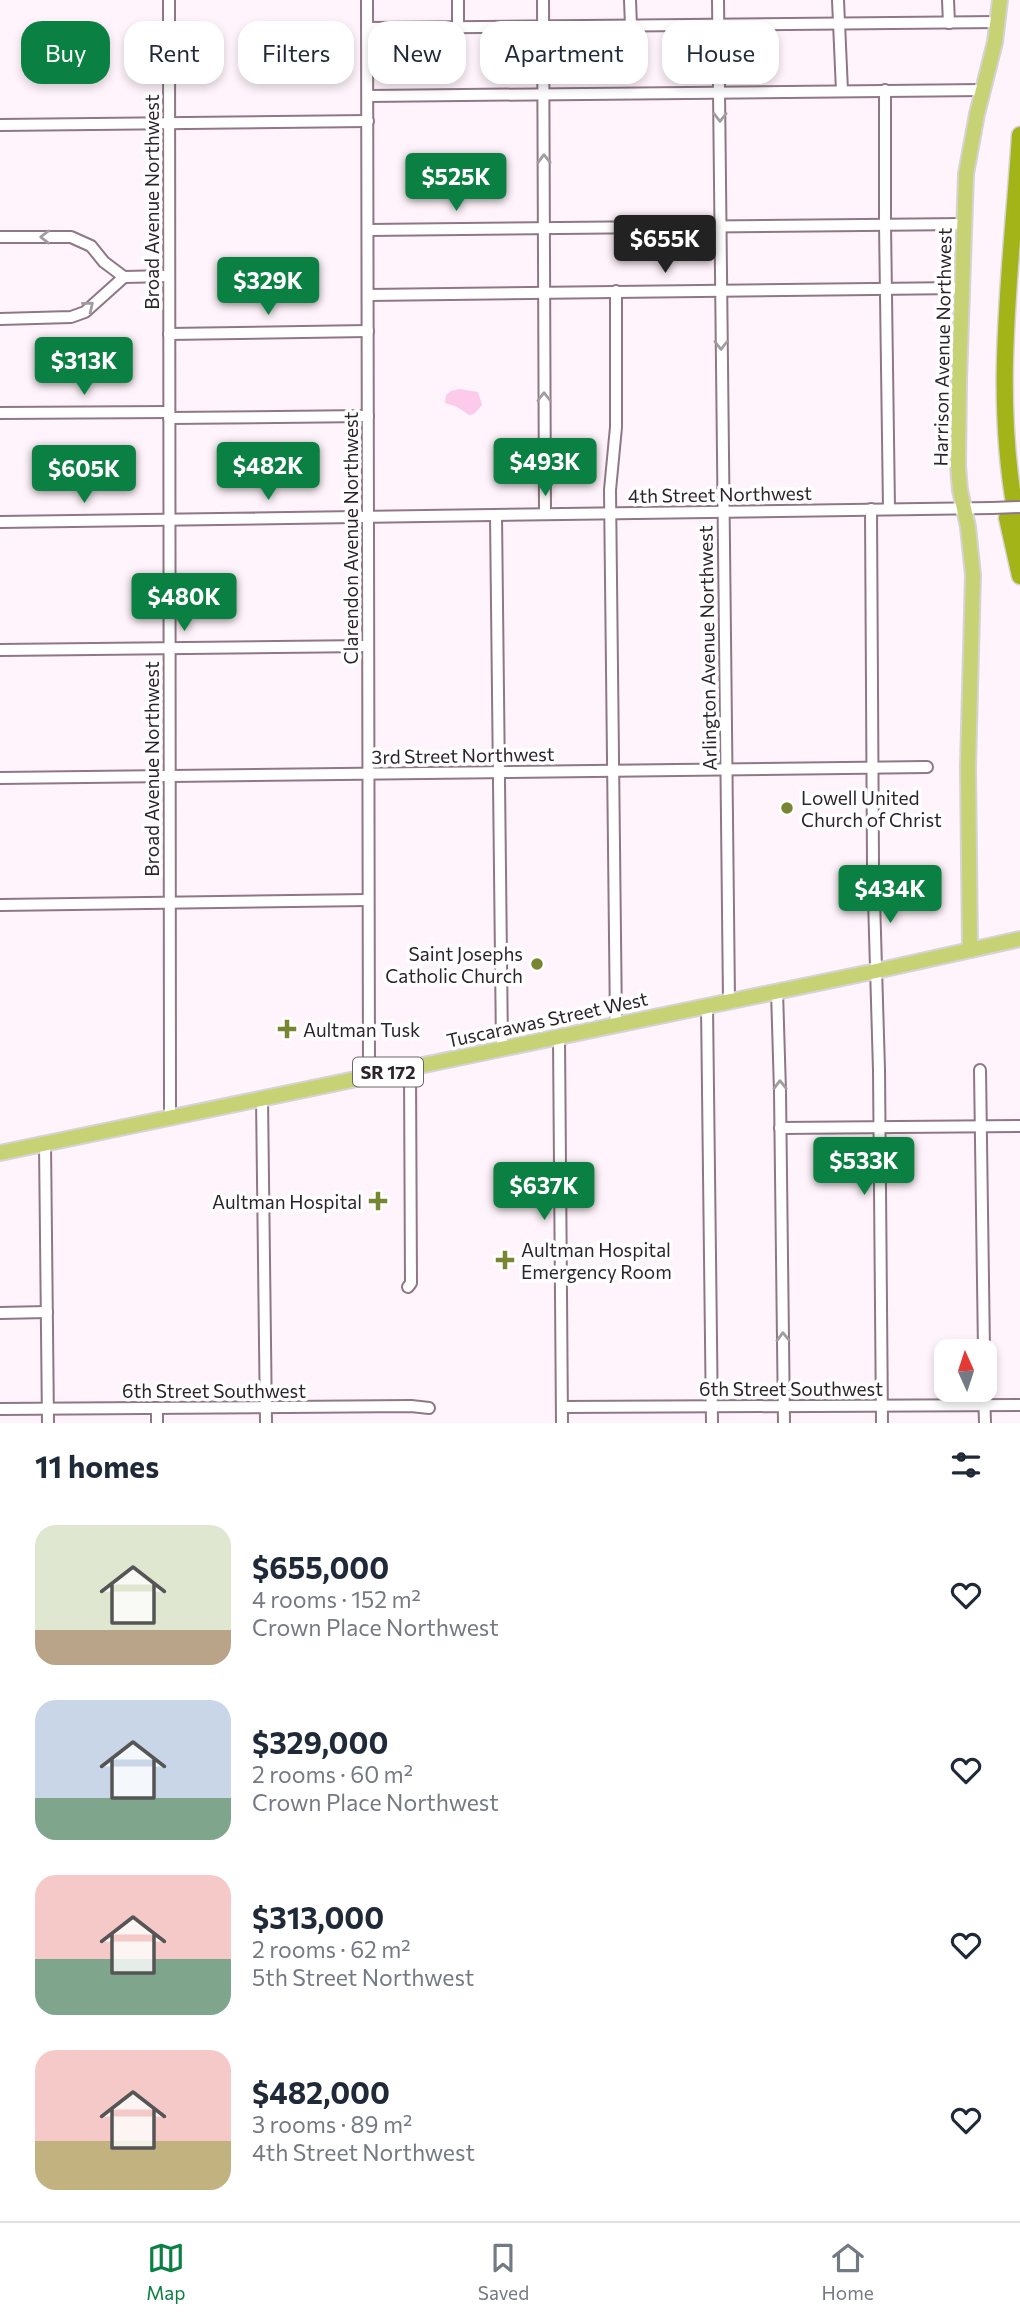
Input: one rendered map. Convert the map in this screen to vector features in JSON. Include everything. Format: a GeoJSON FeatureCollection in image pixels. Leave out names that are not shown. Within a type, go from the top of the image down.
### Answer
{"type":"FeatureCollection","features":[{"type":"Feature","properties":{"kind":"highway"},"geometry":{"type":"LineString","coordinates":[[1020,135],[1007,319],[1005,420],[1009,474],[1020,533]]}},
{"type":"Feature","properties":{"kind":"highway"},"geometry":{"type":"LineString","coordinates":[[1007,319],[996,353],[995,421],[1002,494],[1020,576]]}},
{"type":"Feature","properties":{"kind":"main road","name":"Harrison Avenue Northwest"},"geometry":{"type":"LineString","coordinates":[[970,950],[968,766],[972,575],[958,466],[962,288],[968,156],[994,50],[999,0]]}},
{"type":"Feature","properties":{"kind":"main road","name":"Tuscarawas Street West"},"geometry":{"type":"LineString","coordinates":[[0,1153],[1020,939]]}},
{"type":"Feature","properties":{"kind":"street","name":"Broad Avenue Northwest"},"geometry":{"type":"LineString","coordinates":[[169,0],[170,1117]]}},
{"type":"Feature","properties":{"kind":"street","name":"Clarendon Avenue Northwest"},"geometry":{"type":"LineString","coordinates":[[367,0],[369,1076]]}},
{"type":"Feature","properties":{"kind":"street"},"geometry":{"type":"LineString","coordinates":[[458,0],[458,21]]}},
{"type":"Feature","properties":{"kind":"street"},"geometry":{"type":"LineString","coordinates":[[543,0],[543,21]]}},
{"type":"Feature","properties":{"kind":"street"},"geometry":{"type":"LineString","coordinates":[[630,0],[631,21]]}},
{"type":"Feature","properties":{"kind":"street","name":"Arlington Avenue Northwest"},"geometry":{"type":"LineString","coordinates":[[718,0],[719,21]]}},
{"type":"Feature","properties":{"kind":"street"},"geometry":{"type":"LineString","coordinates":[[838,0],[842,91]]}},
{"type":"Feature","properties":{"kind":"street"},"geometry":{"type":"LineString","coordinates":[[948,0],[949,23]]}},
{"type":"Feature","properties":{"kind":"street"},"geometry":{"type":"LineString","coordinates":[[779,25],[998,22]]}},
{"type":"Feature","properties":{"kind":"street"},"geometry":{"type":"LineString","coordinates":[[543,84],[545,514]]}},
{"type":"Feature","properties":{"kind":"street","name":"Arlington Avenue Northwest"},"geometry":{"type":"LineString","coordinates":[[720,84],[729,1001]]}},
{"type":"Feature","properties":{"kind":"street"},"geometry":{"type":"LineString","coordinates":[[885,90],[889,509]]}},
{"type":"Feature","properties":{"kind":"street"},"geometry":{"type":"LineString","coordinates":[[368,96],[983,90]]}},
{"type":"Feature","properties":{"kind":"street"},"geometry":{"type":"LineString","coordinates":[[0,125],[368,121]]}},
{"type":"Feature","properties":{"kind":"street"},"geometry":{"type":"LineString","coordinates":[[368,230],[964,224]]}},
{"type":"Feature","properties":{"kind":"street"},"geometry":{"type":"LineString","coordinates":[[0,237],[78,239],[90,246],[104,262],[124,277],[169,276]]}},
{"type":"Feature","properties":{"kind":"street"},"geometry":{"type":"LineString","coordinates":[[0,319],[71,317],[85,312],[124,277]]}},
{"type":"Feature","properties":{"kind":"street"},"geometry":{"type":"LineString","coordinates":[[368,295],[962,288]]}},
{"type":"Feature","properties":{"kind":"street"},"geometry":{"type":"LineString","coordinates":[[616,291],[616,427],[610,513],[616,1025]]}},
{"type":"Feature","properties":{"kind":"street"},"geometry":{"type":"LineString","coordinates":[[169,334],[368,331]]}},
{"type":"Feature","properties":{"kind":"street"},"geometry":{"type":"LineString","coordinates":[[0,413],[368,416]]}},
{"type":"Feature","properties":{"kind":"street","name":"4th Street Northwest"},"geometry":{"type":"LineString","coordinates":[[0,522],[1020,507]]}},
{"type":"Feature","properties":{"kind":"street"},"geometry":{"type":"LineString","coordinates":[[871,509],[882,1423]]}},
{"type":"Feature","properties":{"kind":"street"},"geometry":{"type":"LineString","coordinates":[[496,515],[502,1048]]}},
{"type":"Feature","properties":{"kind":"street"},"geometry":{"type":"LineString","coordinates":[[0,650],[368,646]]}},
{"type":"Feature","properties":{"kind":"street","name":"3rd Street Northwest"},"geometry":{"type":"LineString","coordinates":[[0,778],[927,767]]}},
{"type":"Feature","properties":{"kind":"street"},"geometry":{"type":"LineString","coordinates":[[0,905],[368,900]]}},
{"type":"Feature","properties":{"kind":"street"},"geometry":{"type":"LineString","coordinates":[[777,991],[784,1423]]}},
{"type":"Feature","properties":{"kind":"street"},"geometry":{"type":"LineString","coordinates":[[707,1006],[712,1423]]}},
{"type":"Feature","properties":{"kind":"street"},"geometry":{"type":"LineString","coordinates":[[559,1037],[562,1423]]}},
{"type":"Feature","properties":{"kind":"street"},"geometry":{"type":"LineString","coordinates":[[408,1287],[411,1283],[410,1068]]}},
{"type":"Feature","properties":{"kind":"street"},"geometry":{"type":"LineString","coordinates":[[980,1070],[984,1339]]}},
{"type":"Feature","properties":{"kind":"street"},"geometry":{"type":"LineString","coordinates":[[262,1098],[266,1423]]}},
{"type":"Feature","properties":{"kind":"street"},"geometry":{"type":"LineString","coordinates":[[780,1128],[1020,1126]]}},
{"type":"Feature","properties":{"kind":"street"},"geometry":{"type":"LineString","coordinates":[[45,1143],[48,1423]]}},
{"type":"Feature","properties":{"kind":"street"},"geometry":{"type":"LineString","coordinates":[[0,1312],[47,1312]]}},
{"type":"Feature","properties":{"kind":"street"},"geometry":{"type":"LineString","coordinates":[[985,1402],[985,1423]]}},
{"type":"Feature","properties":{"kind":"street","name":"6th Street Southwest"},"geometry":{"type":"LineString","coordinates":[[562,1407],[1020,1405]]}},
{"type":"Feature","properties":{"kind":"street"},"geometry":{"type":"LineString","coordinates":[[158,1408],[158,1423]]}},
{"type":"Feature","properties":{"kind":"street","name":"6th Street Southwest"},"geometry":{"type":"LineString","coordinates":[[0,1409],[435,1408]]}},
{"type":"Feature","properties":{"kind":"shaded area"},"geometry":{"type":"Polygon","coordinates":[[[460,389],[478,392],[482,405],[474,414],[469,415],[445,403],[446,395],[460,389]]]}},
{"type":"Feature","properties":{"kind":"place","name":"Lowell United Church of Christ"},"geometry":{"type":"Point","coordinates":[787,808]}},
{"type":"Feature","properties":{"kind":"place","name":"Saint Josephs Catholic Church"},"geometry":{"type":"Point","coordinates":[537,964]}},
{"type":"Feature","properties":{"kind":"place","name":"Aultman Tusk"},"geometry":{"type":"Point","coordinates":[287,1029]}},
{"type":"Feature","properties":{"kind":"place","name":"Aultman Hospital"},"geometry":{"type":"Point","coordinates":[378,1201]}},
{"type":"Feature","properties":{"kind":"place","name":"Aultman Hospital Emergency Room"},"geometry":{"type":"Point","coordinates":[505,1260]}}]}
